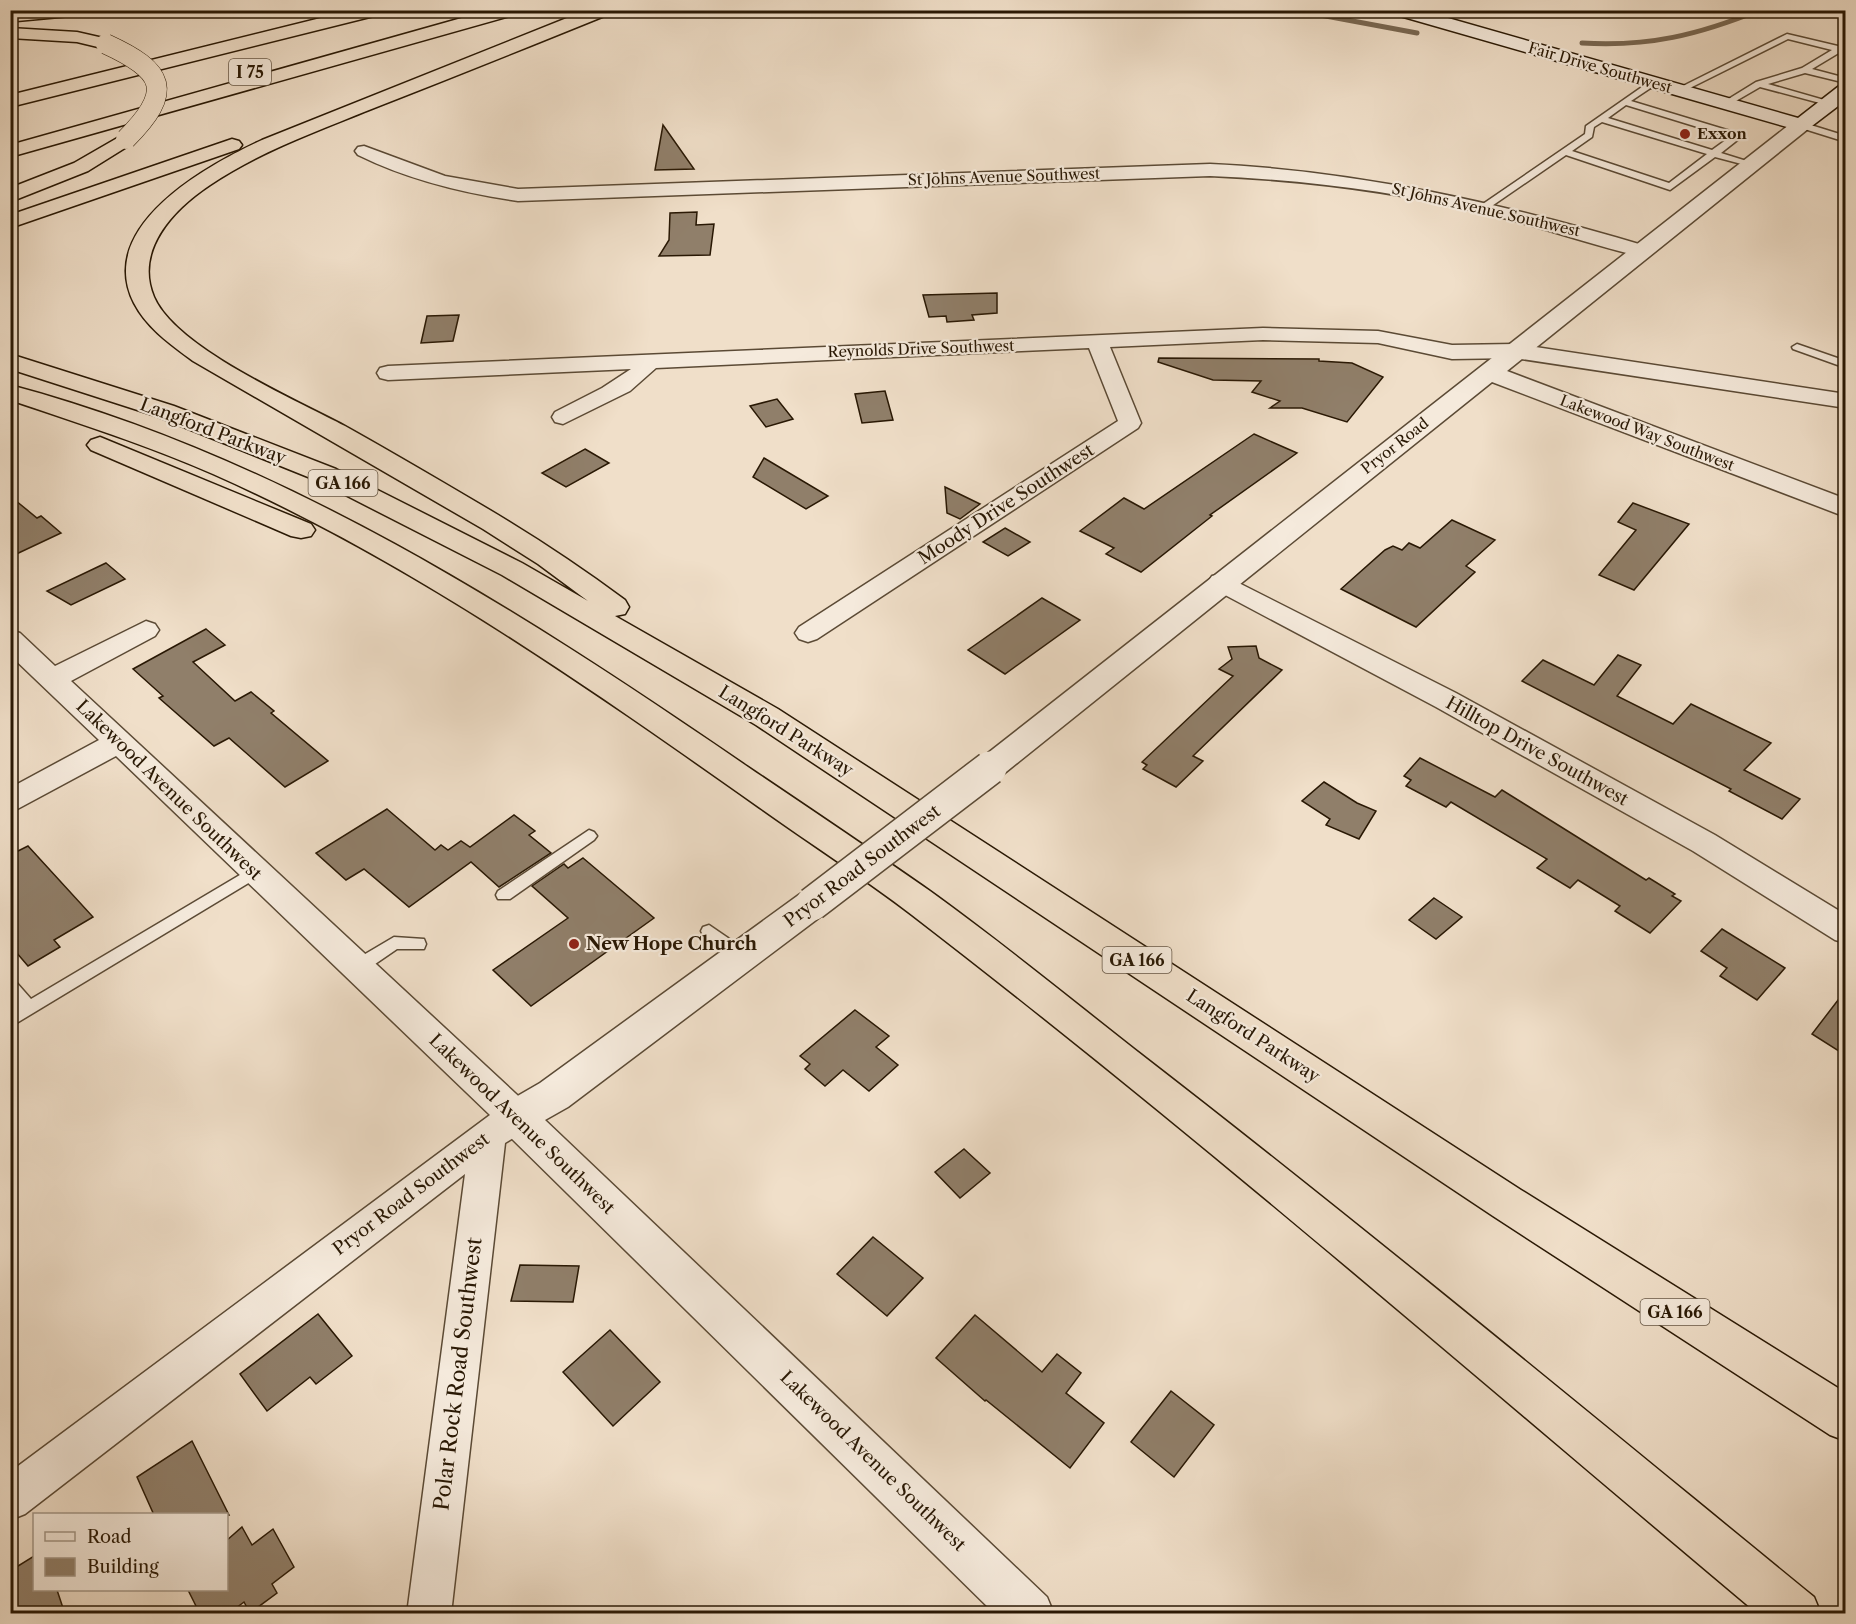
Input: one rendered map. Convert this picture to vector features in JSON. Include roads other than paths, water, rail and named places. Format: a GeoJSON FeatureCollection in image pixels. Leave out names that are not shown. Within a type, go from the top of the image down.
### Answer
{"type":"FeatureCollection","features":[{"type":"Feature","properties":{"kind":"highway"},"geometry":{"type":"LineString","coordinates":[[10,16],[81,10]]}},
{"type":"Feature","properties":{"kind":"highway","name":"I 75"},"geometry":{"type":"LineString","coordinates":[[10,101],[376,10]]}},
{"type":"Feature","properties":{"kind":"highway","name":"I 75"},"geometry":{"type":"LineString","coordinates":[[10,133],[489,10]]}},
{"type":"Feature","properties":{"kind":"highway"},"geometry":{"type":"LineString","coordinates":[[10,151],[511,10]]}},
{"type":"Feature","properties":{"kind":"highway"},"geometry":{"type":"LineString","coordinates":[[10,222],[131,182],[602,11]]}},
{"type":"Feature","properties":{"kind":"highway"},"geometry":{"type":"LineString","coordinates":[[602,11],[269,144],[217,171],[182,195],[155,224],[141,250],[138,262],[140,289],[153,315],[183,343],[252,386],[353,442],[539,552],[767,717]]}},
{"type":"Feature","properties":{"kind":"highway"},"geometry":{"type":"LineString","coordinates":[[10,33],[66,36],[102,52],[140,60],[150,69],[158,88],[154,108],[126,140],[81,167],[10,196]]}},
{"type":"Feature","properties":{"kind":"highway"},"geometry":{"type":"LineString","coordinates":[[102,52],[152,47]]}},
{"type":"Feature","properties":{"kind":"highway","name":"Langford Parkway"},"geometry":{"type":"LineString","coordinates":[[10,362],[165,411],[327,476],[512,569],[767,717],[1507,1203],[1845,1419]]}},
{"type":"Feature","properties":{"kind":"highway","name":"Langford Parkway"},"geometry":{"type":"LineString","coordinates":[[10,392],[153,440],[224,469],[334,522],[488,608],[666,726],[921,903],[1226,1142],[1797,1614]]}},
{"type":"Feature","properties":{"kind":"highway"},"geometry":{"type":"LineString","coordinates":[[10,414],[127,454],[488,608]]}},
{"type":"Feature","properties":{"kind":"street","name":"Fair Drive Southwest"},"geometry":{"type":"LineString","coordinates":[[1399,10],[1802,125]]}},
{"type":"Feature","properties":{"kind":"street","name":"Pryor Road"},"geometry":{"type":"LineString","coordinates":[[990,768],[1221,582],[1845,90]]}},
{"type":"Feature","properties":{"kind":"street","name":"St Johns Avenue Southwest"},"geometry":{"type":"LineString","coordinates":[[364,151],[386,163],[435,179],[476,190],[518,195],[1210,170],[1309,175],[1367,182],[1483,208],[1578,231],[1642,251]]}},
{"type":"Feature","properties":{"kind":"street","name":"Reynolds Drive Southwest"},"geometry":{"type":"LineString","coordinates":[[388,374],[1263,334],[1378,337],[1452,352]]}},
{"type":"Feature","properties":{"kind":"street","name":"Moody Drive Southwest"},"geometry":{"type":"LineString","coordinates":[[808,633],[1130,423],[1097,342]]}},
{"type":"Feature","properties":{"kind":"street"},"geometry":{"type":"LineString","coordinates":[[1452,352],[1515,351],[1845,401]]}},
{"type":"Feature","properties":{"kind":"street","name":"Lakewood Way Southwest"},"geometry":{"type":"LineString","coordinates":[[1452,352],[1488,372],[1845,509]]}},
{"type":"Feature","properties":{"kind":"street"},"geometry":{"type":"LineString","coordinates":[[563,417],[628,382],[642,372],[650,361]]}},
{"type":"Feature","properties":{"kind":"street","name":"Hilltop Drive Southwest"},"geometry":{"type":"LineString","coordinates":[[1221,582],[1446,700],[1704,843],[1845,931]]}},
{"type":"Feature","properties":{"kind":"street"},"geometry":{"type":"LineString","coordinates":[[52,679],[146,630]]}},
{"type":"Feature","properties":{"kind":"street","name":"Lakewood Avenue Southwest"},"geometry":{"type":"LineString","coordinates":[[10,639],[356,968],[502,1126],[1030,1614]]}},
{"type":"Feature","properties":{"kind":"street"},"geometry":{"type":"LineString","coordinates":[[10,802],[119,742]]}},
{"type":"Feature","properties":{"kind":"street","name":"Pryor Road Southwest"},"geometry":{"type":"LineString","coordinates":[[10,1499],[502,1126],[555,1095],[990,768]]}},
{"type":"Feature","properties":{"kind":"street","name":"Polar Rock Road Southwest"},"geometry":{"type":"LineString","coordinates":[[429,1614],[502,1126]]}},
{"type":"Feature","properties":{"kind":"lane"},"geometry":{"type":"LineString","coordinates":[[1679,90],[1787,36],[1839,49],[1805,70],[1760,84],[1726,103]]}},
{"type":"Feature","properties":{"kind":"lane"},"geometry":{"type":"LineString","coordinates":[[1805,70],[1845,81]]}},
{"type":"Feature","properties":{"kind":"lane"},"geometry":{"type":"LineString","coordinates":[[1483,208],[1589,135],[1590,126],[1652,82]]}},
{"type":"Feature","properties":{"kind":"lane"},"geometry":{"type":"LineString","coordinates":[[1760,84],[1828,104]]}},
{"type":"Feature","properties":{"kind":"lane"},"geometry":{"type":"LineString","coordinates":[[1564,152],[1670,187],[1737,136],[1624,102]]}},
{"type":"Feature","properties":{"kind":"lane"},"geometry":{"type":"LineString","coordinates":[[1600,118],[1750,165]]}},
{"type":"Feature","properties":{"kind":"lane"},"geometry":{"type":"LineString","coordinates":[[1802,125],[1845,139]]}},
{"type":"Feature","properties":{"kind":"lane"},"geometry":{"type":"LineString","coordinates":[[1797,347],[1845,365]]}},
{"type":"Feature","properties":{"kind":"lane"},"geometry":{"type":"LineString","coordinates":[[504,895],[589,836]]}},
{"type":"Feature","properties":{"kind":"lane"},"geometry":{"type":"LineString","coordinates":[[10,1020],[255,872]]}},
{"type":"Feature","properties":{"kind":"lane"},"geometry":{"type":"LineString","coordinates":[[709,931],[741,956]]}},
{"type":"Feature","properties":{"kind":"lane"},"geometry":{"type":"LineString","coordinates":[[356,968],[394,943],[418,945]]}},
{"type":"Feature","properties":{"kind":"lane"},"geometry":{"type":"LineString","coordinates":[[10,987],[29,1009]]}},
{"type":"Feature","properties":{"kind":"waterway"},"geometry":{"type":"LineString","coordinates":[[1276,10],[1315,14],[1417,33]]}},
{"type":"Feature","properties":{"kind":"waterway"},"geometry":{"type":"LineString","coordinates":[[1582,43],[1629,43],[1673,37],[1715,26],[1760,10]]}},
{"type":"Feature","properties":{"kind":"waterway"},"geometry":{"type":"LineString","coordinates":[[1832,10],[1846,13]]}},
{"type":"Feature","properties":{"kind":"place","name":"Exxon"},"geometry":{"type":"Point","coordinates":[1685,134]}},
{"type":"Feature","properties":{"kind":"place","name":"New Hope Church"},"geometry":{"type":"Point","coordinates":[574,944]}}]}
